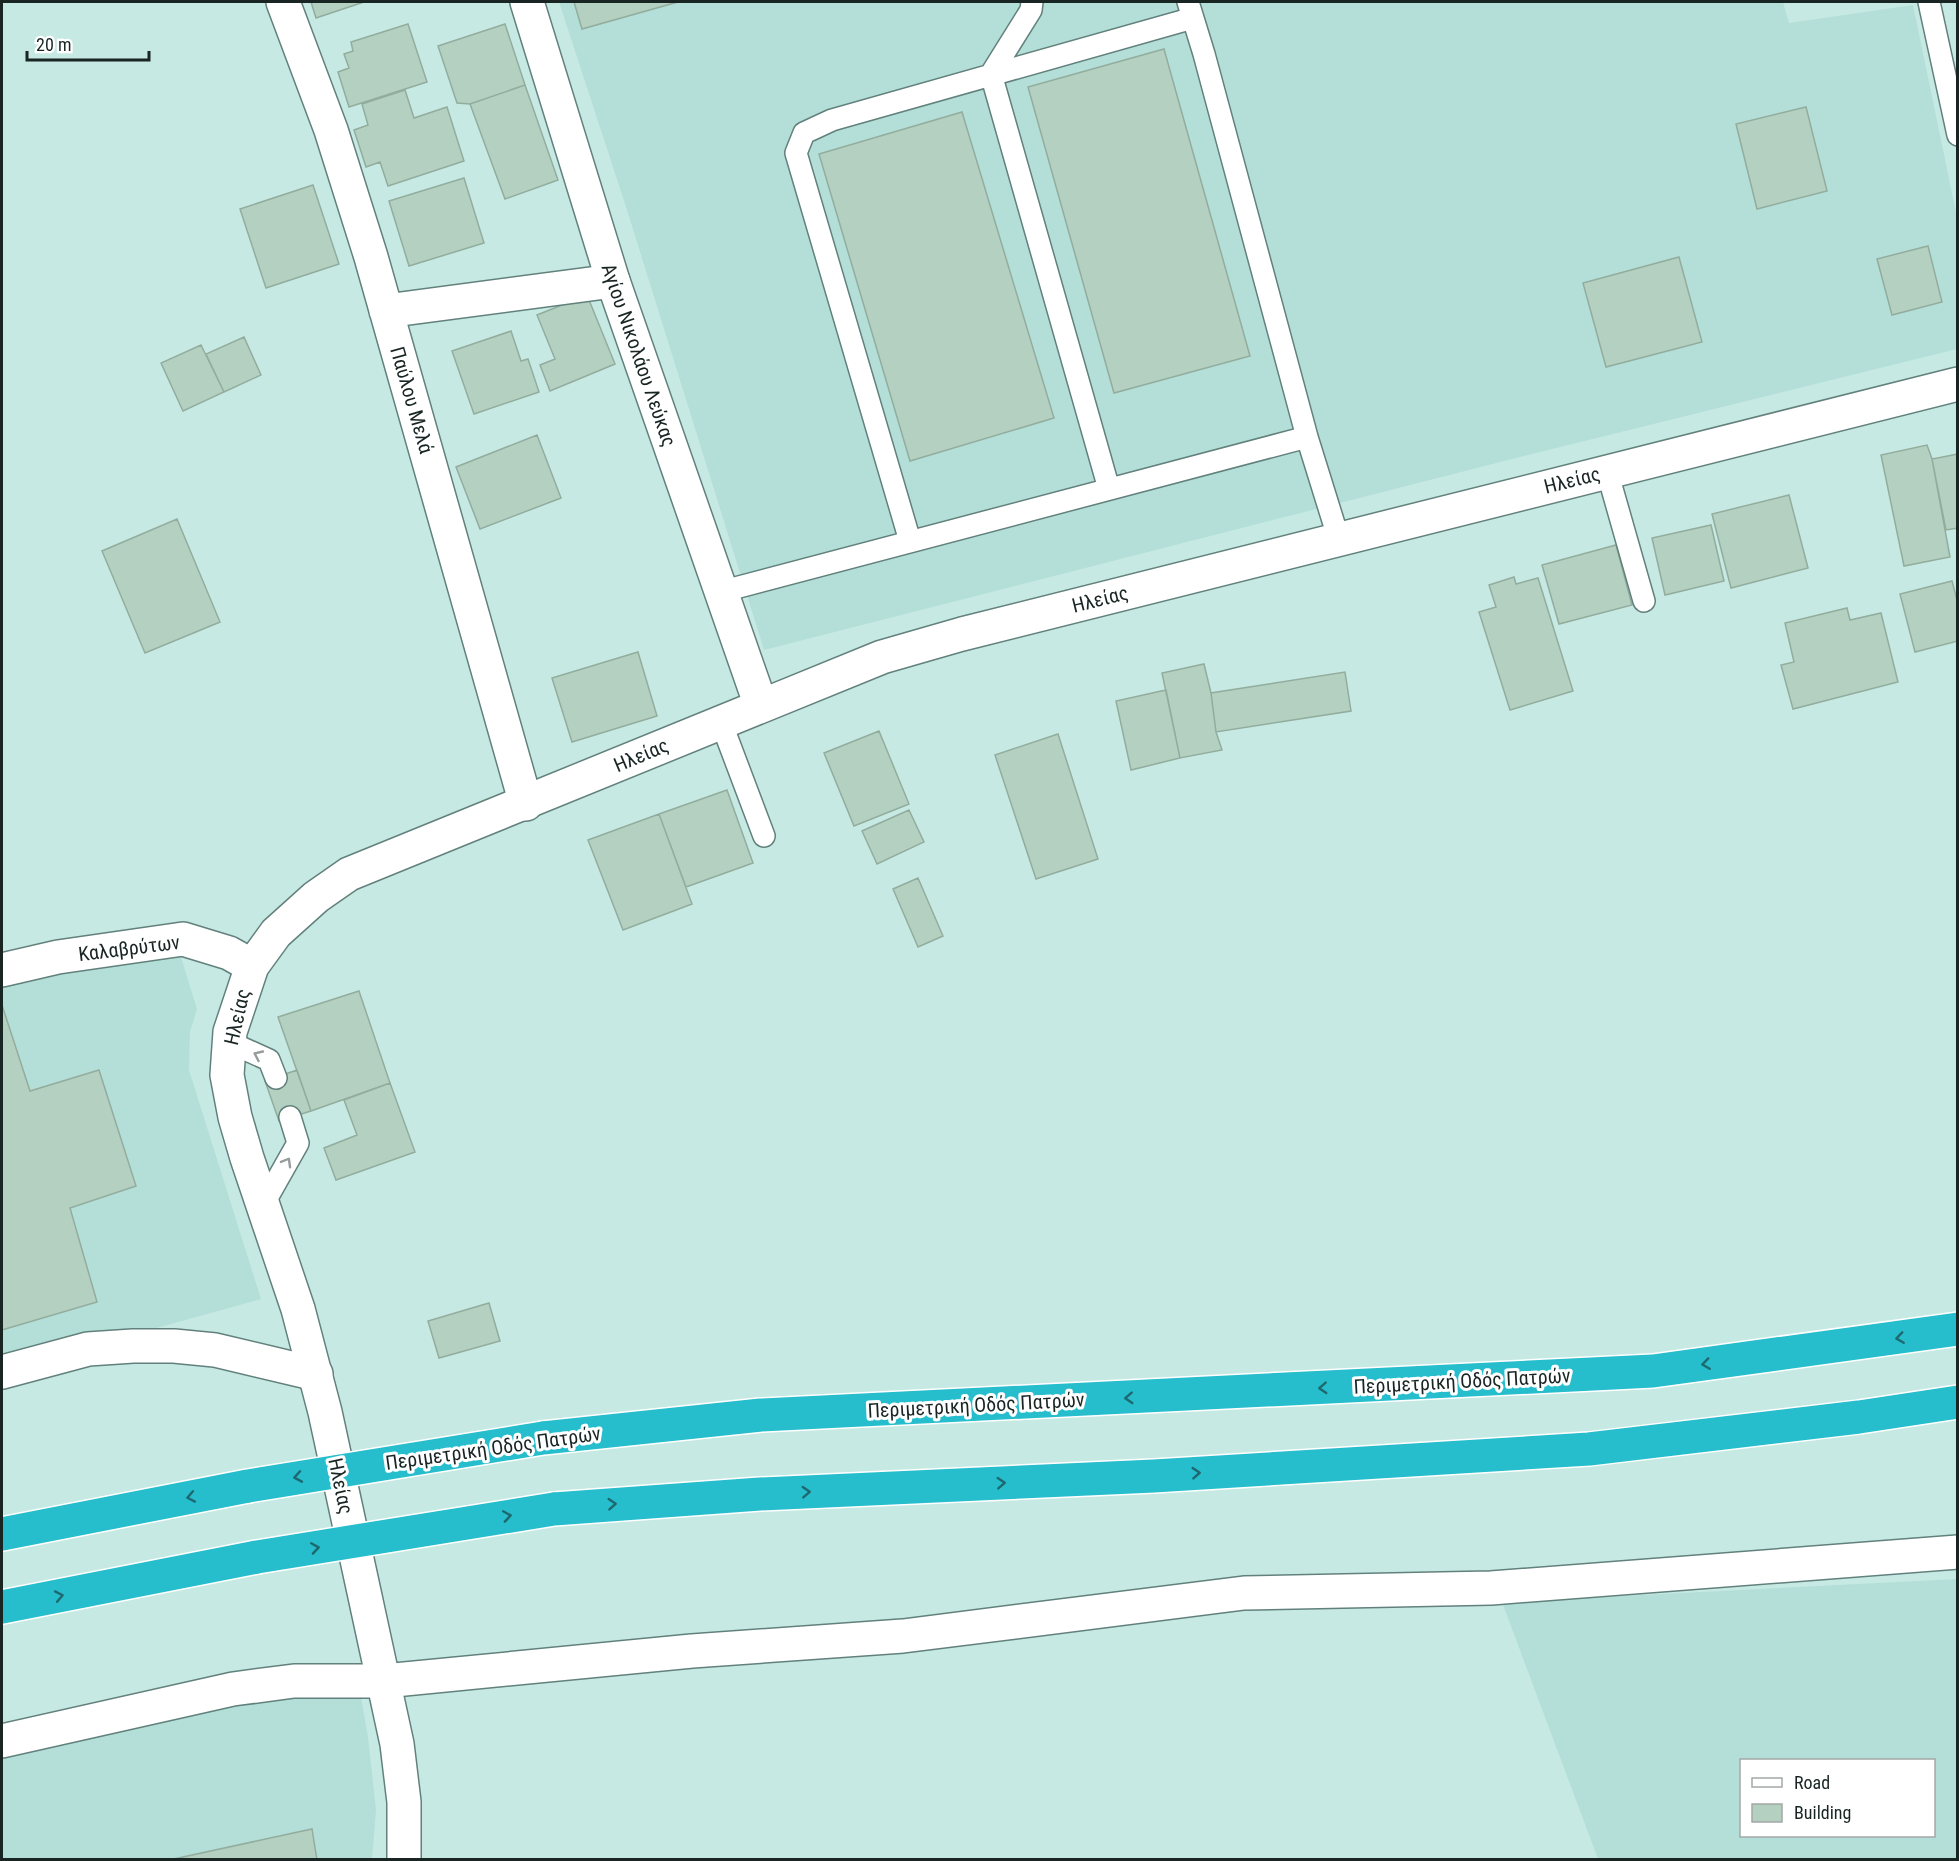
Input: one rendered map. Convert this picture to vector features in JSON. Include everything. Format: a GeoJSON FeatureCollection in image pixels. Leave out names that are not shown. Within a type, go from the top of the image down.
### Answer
{"type":"FeatureCollection","features":[{"type":"Feature","properties":{"kind":"highway","name":"Περιμετρική Οδός Πατρών"},"geometry":{"type":"LineString","coordinates":[[2,1534],[248,1486],[543,1438],[761,1415],[1653,1371],[1958,1329]]}},
{"type":"Feature","properties":{"kind":"highway"},"geometry":{"type":"LineString","coordinates":[[2,1607],[257,1557],[554,1509],[760,1494],[1154,1476],[1589,1449],[1859,1417],[1958,1402]]}},
{"type":"Feature","properties":{"kind":"street","name":"Παύλου Μελά"},"geometry":{"type":"LineString","coordinates":[[283,2],[331,130],[386,311],[526,804]]}},
{"type":"Feature","properties":{"kind":"street","name":"Αγίου Νικολάου Λεύκας"},"geometry":{"type":"LineString","coordinates":[[527,2],[613,281],[760,706]]}},
{"type":"Feature","properties":{"kind":"street"},"geometry":{"type":"LineString","coordinates":[[386,311],[613,281]]}},
{"type":"Feature","properties":{"kind":"street","name":"Ηλείας"},"geometry":{"type":"LineString","coordinates":[[404,1860],[404,1802],[397,1744],[316,1374],[298,1309],[235,1118],[227,1075],[230,1032],[237,1006],[252,966],[276,933],[316,897],[349,874],[526,804],[882,657],[962,634],[1958,384]]}},
{"type":"Feature","properties":{"kind":"street","name":"Καλαβρύτων"},"geometry":{"type":"LineString","coordinates":[[2,970],[58,957],[183,939],[229,953],[252,966]]}},
{"type":"Feature","properties":{"kind":"street"},"geometry":{"type":"LineString","coordinates":[[2,1372],[88,1349],[174,1346],[215,1350],[316,1374]]}},
{"type":"Feature","properties":{"kind":"street"},"geometry":{"type":"LineString","coordinates":[[2,1741],[233,1689],[294,1681],[384,1681],[508,1671],[692,1651],[903,1636],[1244,1593],[1491,1588],[1958,1552]]}},
{"type":"Feature","properties":{"kind":"lane"},"geometry":{"type":"LineString","coordinates":[[1032,2],[1031,10],[992,74],[1109,489]]}},
{"type":"Feature","properties":{"kind":"lane"},"geometry":{"type":"LineString","coordinates":[[1929,2],[1958,135]]}},
{"type":"Feature","properties":{"kind":"lane"},"geometry":{"type":"LineString","coordinates":[[910,541],[796,153],[804,133],[832,120],[992,74],[1191,10],[1307,436],[1339,540]]}},
{"type":"Feature","properties":{"kind":"lane"},"geometry":{"type":"LineString","coordinates":[[720,592],[1307,436]]}},
{"type":"Feature","properties":{"kind":"lane"},"geometry":{"type":"LineString","coordinates":[[1607,471],[1644,601]]}},
{"type":"Feature","properties":{"kind":"lane"},"geometry":{"type":"LineString","coordinates":[[721,722],[764,836]]}},
{"type":"Feature","properties":{"kind":"lane"},"geometry":{"type":"LineString","coordinates":[[229,1042],[269,1060],[276,1078]]}},
{"type":"Feature","properties":{"kind":"lane"},"geometry":{"type":"LineString","coordinates":[[262,1205],[298,1143],[290,1117]]}},
{"type":"Feature","properties":{"kind":"shaded area"},"geometry":{"type":"Polygon","coordinates":[[[559,2],[1783,2],[1789,23],[1913,5],[1957,217],[1957,349],[1520,457],[764,650],[627,210],[559,2]]]}},
{"type":"Feature","properties":{"kind":"shaded area"},"geometry":{"type":"Polygon","coordinates":[[[180,954],[197,1009],[190,1032],[189,1070],[261,1299],[142,1332],[2,1357],[2,982],[180,954]]]}},
{"type":"Feature","properties":{"kind":"shaded area"},"geometry":{"type":"Polygon","coordinates":[[[1957,1579],[1957,1859],[1598,1859],[1502,1602],[1957,1579]]]}},
{"type":"Feature","properties":{"kind":"shaded area"},"geometry":{"type":"Polygon","coordinates":[[[359,1686],[368,1737],[376,1810],[372,1859],[2,1859],[2,1756],[224,1702],[359,1686]]]}},
{"type":"Feature","properties":{"kind":"building"},"geometry":{"type":"Polygon","coordinates":[[[311,2],[364,2],[316,18],[311,2]]]}},
{"type":"Feature","properties":{"kind":"building"},"geometry":{"type":"Polygon","coordinates":[[[574,2],[678,2],[582,29],[574,2]]]}},
{"type":"Feature","properties":{"kind":"building"},"geometry":{"type":"Polygon","coordinates":[[[408,24],[427,82],[349,107],[338,72],[349,68],[344,54],[353,51],[351,42],[408,24]]]}},
{"type":"Feature","properties":{"kind":"building"},"geometry":{"type":"Polygon","coordinates":[[[505,24],[525,85],[470,104],[457,103],[438,46],[505,24]]]}},
{"type":"Feature","properties":{"kind":"building"},"geometry":{"type":"Polygon","coordinates":[[[1164,49],[1250,356],[1114,393],[1028,87],[1164,49]]]}},
{"type":"Feature","properties":{"kind":"building"},"geometry":{"type":"Polygon","coordinates":[[[525,85],[558,180],[505,199],[470,104],[525,85]]]}},
{"type":"Feature","properties":{"kind":"building"},"geometry":{"type":"Polygon","coordinates":[[[405,90],[414,118],[447,107],[464,161],[388,186],[380,162],[366,167],[354,130],[368,125],[362,104],[405,90]]]}},
{"type":"Feature","properties":{"kind":"building"},"geometry":{"type":"Polygon","coordinates":[[[1806,107],[1827,191],[1757,209],[1736,124],[1806,107]]]}},
{"type":"Feature","properties":{"kind":"building"},"geometry":{"type":"Polygon","coordinates":[[[962,112],[1054,418],[910,461],[819,154],[962,112]]]}},
{"type":"Feature","properties":{"kind":"building"},"geometry":{"type":"Polygon","coordinates":[[[464,178],[484,243],[409,266],[389,201],[464,178]]]}},
{"type":"Feature","properties":{"kind":"building"},"geometry":{"type":"Polygon","coordinates":[[[313,185],[339,264],[266,288],[240,209],[313,185]]]}},
{"type":"Feature","properties":{"kind":"building"},"geometry":{"type":"Polygon","coordinates":[[[1928,246],[1942,302],[1892,315],[1877,259],[1928,246]]]}},
{"type":"Feature","properties":{"kind":"building"},"geometry":{"type":"Polygon","coordinates":[[[1679,257],[1702,342],[1606,367],[1583,283],[1679,257]]]}},
{"type":"Feature","properties":{"kind":"building"},"geometry":{"type":"Polygon","coordinates":[[[587,295],[615,364],[550,391],[540,365],[555,359],[537,315],[587,295]]]}},
{"type":"Feature","properties":{"kind":"building"},"geometry":{"type":"Polygon","coordinates":[[[511,331],[521,361],[528,359],[539,392],[474,414],[452,351],[511,331]]]}},
{"type":"Feature","properties":{"kind":"building"},"geometry":{"type":"Polygon","coordinates":[[[244,337],[261,375],[224,392],[206,354],[244,337]]]}},
{"type":"Feature","properties":{"kind":"building"},"geometry":{"type":"Polygon","coordinates":[[[201,345],[224,392],[183,411],[161,363],[201,345]]]}},
{"type":"Feature","properties":{"kind":"building"},"geometry":{"type":"Polygon","coordinates":[[[537,435],[561,498],[480,529],[456,467],[537,435]]]}},
{"type":"Feature","properties":{"kind":"building"},"geometry":{"type":"Polygon","coordinates":[[[1927,445],[1932,459],[1950,557],[1904,566],[1881,455],[1927,445]]]}},
{"type":"Feature","properties":{"kind":"building"},"geometry":{"type":"Polygon","coordinates":[[[1958,454],[1958,528],[1946,530],[1932,459],[1958,454]]]}},
{"type":"Feature","properties":{"kind":"building"},"geometry":{"type":"Polygon","coordinates":[[[1789,495],[1808,568],[1731,588],[1712,514],[1789,495]]]}},
{"type":"Feature","properties":{"kind":"building"},"geometry":{"type":"Polygon","coordinates":[[[177,519],[220,622],[145,653],[102,551],[177,519]]]}},
{"type":"Feature","properties":{"kind":"building"},"geometry":{"type":"Polygon","coordinates":[[[1711,525],[1724,581],[1665,595],[1652,538],[1711,525]]]}},
{"type":"Feature","properties":{"kind":"building"},"geometry":{"type":"Polygon","coordinates":[[[1616,545],[1632,605],[1559,624],[1542,565],[1616,545]]]}},
{"type":"Feature","properties":{"kind":"building"},"geometry":{"type":"Polygon","coordinates":[[[1514,577],[1516,584],[1538,578],[1573,691],[1510,710],[1479,612],[1496,607],[1489,585],[1514,577]]]}},
{"type":"Feature","properties":{"kind":"building"},"geometry":{"type":"Polygon","coordinates":[[[1952,581],[1958,604],[1958,641],[1915,652],[1900,594],[1952,581]]]}},
{"type":"Feature","properties":{"kind":"building"},"geometry":{"type":"Polygon","coordinates":[[[1847,608],[1850,620],[1881,613],[1898,682],[1793,709],[1781,665],[1794,662],[1785,623],[1847,608]]]}},
{"type":"Feature","properties":{"kind":"building"},"geometry":{"type":"Polygon","coordinates":[[[638,652],[657,716],[572,742],[552,678],[638,652]]]}},
{"type":"Feature","properties":{"kind":"building"},"geometry":{"type":"Polygon","coordinates":[[[1204,664],[1211,693],[1216,732],[1222,750],[1180,758],[1162,673],[1204,664]]]}},
{"type":"Feature","properties":{"kind":"building"},"geometry":{"type":"Polygon","coordinates":[[[1345,672],[1351,711],[1216,732],[1211,693],[1345,672]]]}},
{"type":"Feature","properties":{"kind":"building"},"geometry":{"type":"Polygon","coordinates":[[[1166,690],[1180,758],[1131,770],[1116,701],[1166,690]]]}},
{"type":"Feature","properties":{"kind":"building"},"geometry":{"type":"Polygon","coordinates":[[[879,731],[909,804],[854,826],[824,753],[879,731]]]}},
{"type":"Feature","properties":{"kind":"building"},"geometry":{"type":"Polygon","coordinates":[[[1058,734],[1098,859],[1036,879],[995,755],[1058,734]]]}},
{"type":"Feature","properties":{"kind":"building"},"geometry":{"type":"Polygon","coordinates":[[[727,790],[753,863],[686,887],[659,814],[727,790]]]}},
{"type":"Feature","properties":{"kind":"building"},"geometry":{"type":"Polygon","coordinates":[[[909,810],[924,842],[877,864],[862,831],[909,810]]]}},
{"type":"Feature","properties":{"kind":"building"},"geometry":{"type":"Polygon","coordinates":[[[659,814],[692,904],[623,930],[588,840],[659,814]]]}},
{"type":"Feature","properties":{"kind":"building"},"geometry":{"type":"Polygon","coordinates":[[[918,878],[943,936],[918,947],[893,889],[918,878]]]}},
{"type":"Feature","properties":{"kind":"building"},"geometry":{"type":"Polygon","coordinates":[[[359,991],[390,1083],[311,1111],[278,1017],[359,991]]]}},
{"type":"Feature","properties":{"kind":"building"},"geometry":{"type":"Polygon","coordinates":[[[2,1005],[30,1091],[99,1070],[136,1186],[70,1208],[97,1302],[2,1330],[2,1005]]]}},
{"type":"Feature","properties":{"kind":"building"},"geometry":{"type":"Polygon","coordinates":[[[297,1070],[311,1111],[279,1121],[265,1081],[297,1070]]]}},
{"type":"Feature","properties":{"kind":"building"},"geometry":{"type":"Polygon","coordinates":[[[390,1083],[415,1152],[336,1180],[324,1148],[357,1135],[344,1100],[390,1083]]]}},
{"type":"Feature","properties":{"kind":"building"},"geometry":{"type":"Polygon","coordinates":[[[489,1303],[500,1341],[439,1358],[428,1321],[489,1303]]]}},
{"type":"Feature","properties":{"kind":"building"},"geometry":{"type":"Polygon","coordinates":[[[312,1829],[317,1860],[169,1860],[312,1829]]]}}]}
